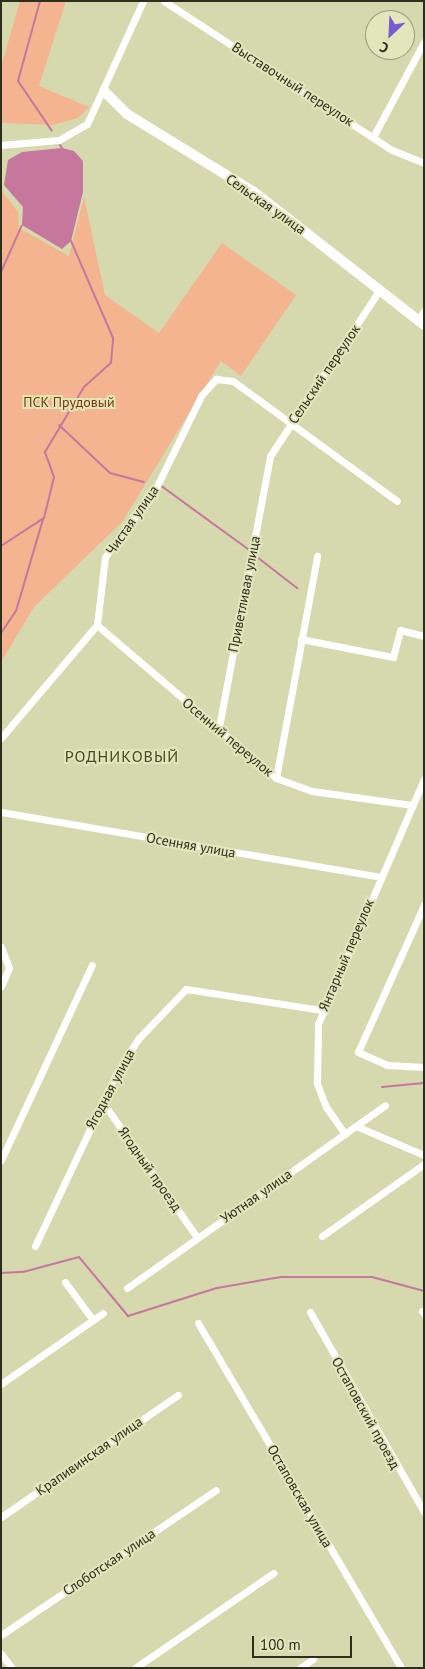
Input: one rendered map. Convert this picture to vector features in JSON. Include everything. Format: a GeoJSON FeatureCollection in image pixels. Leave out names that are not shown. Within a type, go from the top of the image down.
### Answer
{"type":"FeatureCollection","features":[{"type":"Feature","properties":{"kind":"street"},"geometry":{"type":"LineString","coordinates":[[1,145],[59,140],[77,133],[87,124],[104,91],[143,1]]}},
{"type":"Feature","properties":{"kind":"street","name":"Выставочный переулок"},"geometry":{"type":"LineString","coordinates":[[164,1],[373,136],[424,162]]}},
{"type":"Feature","properties":{"kind":"street"},"geometry":{"type":"LineString","coordinates":[[373,136],[424,42]]}},
{"type":"Feature","properties":{"kind":"street","name":"Сельская улица"},"geometry":{"type":"LineString","coordinates":[[104,91],[127,114],[254,192],[424,325]]}},
{"type":"Feature","properties":{"kind":"street","name":"Сельский переулок"},"geometry":{"type":"LineString","coordinates":[[270,456],[379,291]]}},
{"type":"Feature","properties":{"kind":"street","name":"Чистая улица"},"geometry":{"type":"LineString","coordinates":[[97,625],[105,557],[155,490],[201,396],[216,379],[227,377],[397,501]]}},
{"type":"Feature","properties":{"kind":"street","name":"Приветливая улица"},"geometry":{"type":"LineString","coordinates":[[218,732],[270,456]]}},
{"type":"Feature","properties":{"kind":"street"},"geometry":{"type":"LineString","coordinates":[[276,778],[317,556]]}},
{"type":"Feature","properties":{"kind":"street"},"geometry":{"type":"LineString","coordinates":[[1,738],[97,625]]}},
{"type":"Feature","properties":{"kind":"street","name":"Осенний переулок"},"geometry":{"type":"LineString","coordinates":[[97,625],[218,732],[276,778],[312,791],[412,805]]}},
{"type":"Feature","properties":{"kind":"street"},"geometry":{"type":"LineString","coordinates":[[301,639],[394,657],[400,630],[424,636]]}},
{"type":"Feature","properties":{"kind":"street","name":"Янтарный переулок"},"geometry":{"type":"LineString","coordinates":[[344,1134],[326,1107],[317,1082],[314,1059],[322,1010],[424,779]]}},
{"type":"Feature","properties":{"kind":"street","name":"Осенняя улица"},"geometry":{"type":"LineString","coordinates":[[1,812],[380,877]]}},
{"type":"Feature","properties":{"kind":"street"},"geometry":{"type":"LineString","coordinates":[[423,910],[358,1052],[387,1066],[424,1066]]}},
{"type":"Feature","properties":{"kind":"street"},"geometry":{"type":"LineString","coordinates":[[1,948],[9,968],[1,986]]}},
{"type":"Feature","properties":{"kind":"street"},"geometry":{"type":"LineString","coordinates":[[1,1160],[92,965]]}},
{"type":"Feature","properties":{"kind":"street","name":"Ягодная улица"},"geometry":{"type":"LineString","coordinates":[[35,1246],[102,1102],[138,1039],[186,989],[322,1010]]}},
{"type":"Feature","properties":{"kind":"street","name":"Ягодный проезд"},"geometry":{"type":"LineString","coordinates":[[102,1102],[197,1237]]}},
{"type":"Feature","properties":{"kind":"street","name":"Уютная улица"},"geometry":{"type":"LineString","coordinates":[[127,1288],[385,1105]]}},
{"type":"Feature","properties":{"kind":"street"},"geometry":{"type":"LineString","coordinates":[[356,1126],[424,1155]]}},
{"type":"Feature","properties":{"kind":"street"},"geometry":{"type":"LineString","coordinates":[[322,1236],[424,1164]]}},
{"type":"Feature","properties":{"kind":"street"},"geometry":{"type":"LineString","coordinates":[[65,1282],[93,1320]]}},
{"type":"Feature","properties":{"kind":"street","name":"Остаповский проезд"},"geometry":{"type":"LineString","coordinates":[[310,1312],[424,1512]]}},
{"type":"Feature","properties":{"kind":"street"},"geometry":{"type":"LineString","coordinates":[[1,1384],[103,1313]]}},
{"type":"Feature","properties":{"kind":"street","name":"Остаповская улица"},"geometry":{"type":"LineString","coordinates":[[198,1323],[401,1668]]}},
{"type":"Feature","properties":{"kind":"street","name":"Крапивинская улица"},"geometry":{"type":"LineString","coordinates":[[1,1517],[178,1395]]}},
{"type":"Feature","properties":{"kind":"street","name":"Слоботская улица"},"geometry":{"type":"LineString","coordinates":[[1,1635],[216,1490]]}},
{"type":"Feature","properties":{"kind":"street"},"geometry":{"type":"LineString","coordinates":[[135,1668],[273,1573]]}},
{"type":"Feature","properties":{"kind":"street"},"geometry":{"type":"LineString","coordinates":[[1,1654],[12,1668]]}},
{"type":"Feature","properties":{"kind":"street"},"geometry":{"type":"LineString","coordinates":[[300,1668],[312,1659]]}},
{"type":"Feature","properties":{"kind":"green space"},"geometry":{"type":"Polygon","coordinates":[[[20,1],[66,1],[39,86],[89,107],[78,118],[53,125],[1,123],[1,67],[20,1]]]}},
{"type":"Feature","properties":{"kind":"green space","name":"ПСК Прудовый"},"geometry":{"type":"Polygon","coordinates":[[[1,190],[18,212],[19,228],[69,256],[84,197],[105,295],[159,333],[222,243],[296,295],[241,376],[221,361],[122,522],[34,607],[1,662],[1,190]]]}},
{"type":"Feature","properties":{"kind":"shaded area"},"geometry":{"type":"Polygon","coordinates":[[[62,148],[74,151],[83,161],[83,192],[71,241],[62,249],[22,225],[23,207],[4,185],[8,160],[22,152],[62,148]]]}},
{"type":"Feature","properties":{"kind":"waterway"},"geometry":{"type":"LineString","coordinates":[[40,1],[18,81],[52,131]]}},
{"type":"Feature","properties":{"kind":"waterway"},"geometry":{"type":"LineString","coordinates":[[1,272],[22,225]]}},
{"type":"Feature","properties":{"kind":"waterway"},"geometry":{"type":"LineString","coordinates":[[1,546],[44,518],[54,477],[45,452],[84,387],[111,363],[113,338],[71,241]]}},
{"type":"Feature","properties":{"kind":"waterway"},"geometry":{"type":"LineString","coordinates":[[59,425],[110,473],[144,482]]}},
{"type":"Feature","properties":{"kind":"waterway"},"geometry":{"type":"LineString","coordinates":[[160,485],[249,550]]}},
{"type":"Feature","properties":{"kind":"waterway"},"geometry":{"type":"LineString","coordinates":[[1,633],[16,611],[43,519]]}},
{"type":"Feature","properties":{"kind":"waterway"},"geometry":{"type":"LineString","coordinates":[[257,557],[297,588]]}},
{"type":"Feature","properties":{"kind":"waterway"},"geometry":{"type":"LineString","coordinates":[[382,1087],[424,1083]]}},
{"type":"Feature","properties":{"kind":"waterway"},"geometry":{"type":"LineString","coordinates":[[1,1273],[23,1272],[79,1257],[128,1316],[217,1288],[281,1277],[372,1277],[424,1291]]}},
{"type":"Feature","properties":{"kind":"district","name":"РОДНИКОВЫЙ"},"geometry":{"type":"Point","coordinates":[122,756]}}]}
